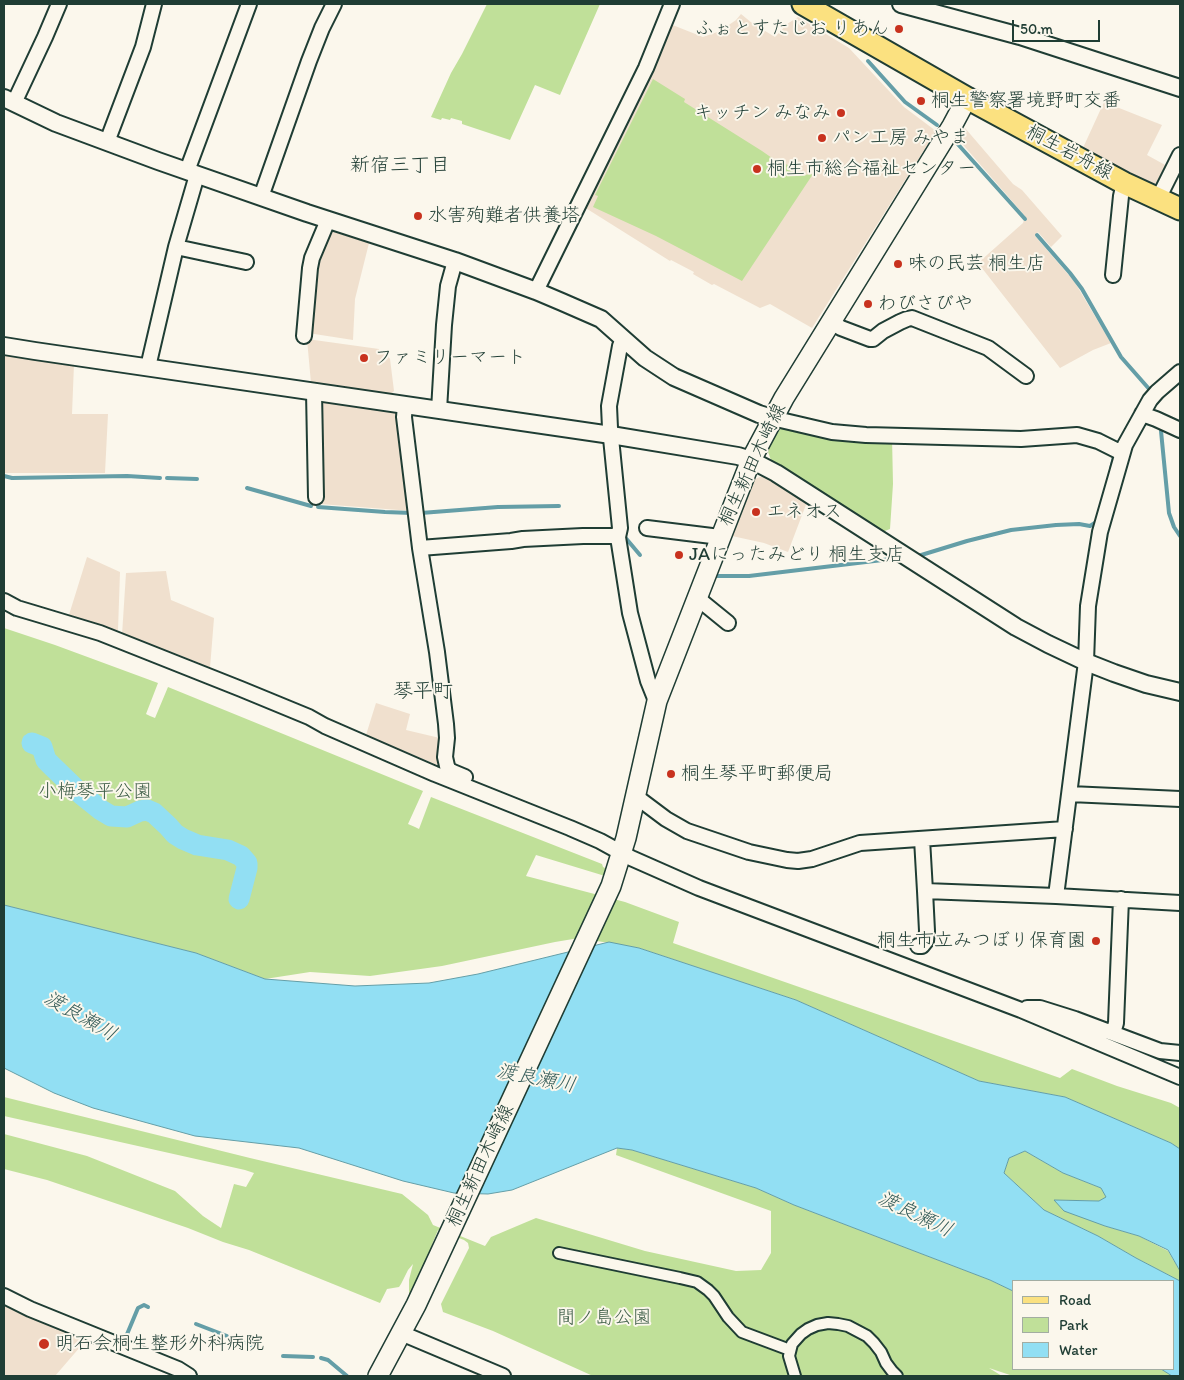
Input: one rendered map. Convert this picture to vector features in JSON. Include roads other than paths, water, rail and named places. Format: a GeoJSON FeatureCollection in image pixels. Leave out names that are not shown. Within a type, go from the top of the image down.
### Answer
{"type":"FeatureCollection","features":[{"type":"Feature","properties":{"kind":"main road","name":"桐生岩舟線"},"geometry":{"type":"LineString","coordinates":[[803,4],[967,98],[1124,183],[1180,209]]}},
{"type":"Feature","properties":{"kind":"main road","name":"桐生新田木崎線"},"geometry":{"type":"LineString","coordinates":[[378,1376],[416,1305],[611,886],[657,701],[751,460],[772,418],[952,126],[967,98]]}},
{"type":"Feature","properties":{"kind":"street"},"geometry":{"type":"LineString","coordinates":[[59,4],[45,38],[9,101],[47,119],[192,173],[455,261],[595,315],[645,358],[674,377],[759,414],[832,432],[866,435],[1021,440],[1077,435],[1098,441],[1122,453]]}},
{"type":"Feature","properties":{"kind":"street"},"geometry":{"type":"LineString","coordinates":[[107,142],[143,47],[154,4]]}},
{"type":"Feature","properties":{"kind":"street"},"geometry":{"type":"LineString","coordinates":[[148,368],[192,173],[249,4]]}},
{"type":"Feature","properties":{"kind":"street"},"geometry":{"type":"LineString","coordinates":[[261,197],[306,70],[322,28],[334,4]]}},
{"type":"Feature","properties":{"kind":"street"},"geometry":{"type":"LineString","coordinates":[[536,291],[646,68],[672,4]]}},
{"type":"Feature","properties":{"kind":"street"},"geometry":{"type":"LineString","coordinates":[[901,4],[1020,36],[1180,88]]}},
{"type":"Feature","properties":{"kind":"street"},"geometry":{"type":"LineString","coordinates":[[1158,199],[1180,154]]}},
{"type":"Feature","properties":{"kind":"street"},"geometry":{"type":"LineString","coordinates":[[1113,275],[1124,183]]}},
{"type":"Feature","properties":{"kind":"street"},"geometry":{"type":"LineString","coordinates":[[304,336],[312,258],[328,220]]}},
{"type":"Feature","properties":{"kind":"street"},"geometry":{"type":"LineString","coordinates":[[176,247],[246,262]]}},
{"type":"Feature","properties":{"kind":"street"},"geometry":{"type":"LineString","coordinates":[[439,410],[448,286],[455,261]]}},
{"type":"Feature","properties":{"kind":"street"},"geometry":{"type":"LineString","coordinates":[[831,322],[841,328],[873,339],[883,331],[912,318],[988,348],[1026,376]]}},
{"type":"Feature","properties":{"kind":"street"},"geometry":{"type":"LineString","coordinates":[[623,339],[620,346],[609,406],[620,528],[618,537],[630,613],[648,681],[657,701]]}},
{"type":"Feature","properties":{"kind":"street"},"geometry":{"type":"LineString","coordinates":[[4,346],[731,454],[751,460],[776,473],[1016,627],[1048,644],[1086,662],[1146,684],[1180,692]]}},
{"type":"Feature","properties":{"kind":"street"},"geometry":{"type":"LineString","coordinates":[[1056,896],[1086,662],[1088,606],[1100,532],[1125,446],[1150,400],[1180,372]]}},
{"type":"Feature","properties":{"kind":"street"},"geometry":{"type":"LineString","coordinates":[[314,392],[316,497]]}},
{"type":"Feature","properties":{"kind":"street"},"geometry":{"type":"LineString","coordinates":[[405,406],[404,417],[420,548],[437,652],[446,724],[447,766],[452,772],[482,785],[488,795]]}},
{"type":"Feature","properties":{"kind":"street"},"geometry":{"type":"LineString","coordinates":[[1142,414],[1156,418],[1180,430]]}},
{"type":"Feature","properties":{"kind":"street"},"geometry":{"type":"LineString","coordinates":[[647,528],[720,537]]}},
{"type":"Feature","properties":{"kind":"street"},"geometry":{"type":"LineString","coordinates":[[420,548],[522,539],[583,536],[618,537]]}},
{"type":"Feature","properties":{"kind":"street"},"geometry":{"type":"LineString","coordinates":[[696,597],[728,623]]}},
{"type":"Feature","properties":{"kind":"street"},"geometry":{"type":"LineString","coordinates":[[4,601],[24,610],[100,633],[232,685],[488,795],[570,828],[600,841],[618,864],[699,888],[1022,1010],[1180,1077]]}},
{"type":"Feature","properties":{"kind":"street"},"geometry":{"type":"LineString","coordinates":[[1070,794],[1180,799]]}},
{"type":"Feature","properties":{"kind":"street"},"geometry":{"type":"LineString","coordinates":[[634,799],[642,802],[687,832],[750,852],[798,861],[812,859],[846,846],[860,843],[1065,829]]}},
{"type":"Feature","properties":{"kind":"street"},"geometry":{"type":"LineString","coordinates":[[918,946],[922,946],[926,941],[927,931],[922,839]]}},
{"type":"Feature","properties":{"kind":"street"},"geometry":{"type":"LineString","coordinates":[[925,891],[1180,903]]}},
{"type":"Feature","properties":{"kind":"street"},"geometry":{"type":"LineString","coordinates":[[1113,1033],[1116,1023],[1121,899]]}},
{"type":"Feature","properties":{"kind":"street"},"geometry":{"type":"LineString","coordinates":[[1022,1010],[1040,1008],[1160,1051],[1180,1053]]}},
{"type":"Feature","properties":{"kind":"street"},"geometry":{"type":"LineString","coordinates":[[559,1253],[697,1282],[714,1296],[728,1317],[742,1332],[790,1350]]}},
{"type":"Feature","properties":{"kind":"street"},"geometry":{"type":"LineString","coordinates":[[4,1296],[30,1309],[178,1369],[189,1376]]}},
{"type":"Feature","properties":{"kind":"street"},"geometry":{"type":"LineString","coordinates":[[795,1376],[789,1356],[796,1339],[808,1329],[828,1323],[838,1324],[859,1331],[867,1336],[882,1352],[892,1371],[897,1376]]}},
{"type":"Feature","properties":{"kind":"street"},"geometry":{"type":"LineString","coordinates":[[401,1333],[503,1376]]}},
{"type":"Feature","properties":{"kind":"water","name":"渡良瀬川"},"geometry":{"type":"Polygon","coordinates":[[[4,905],[196,953],[265,979],[355,986],[429,983],[478,974],[609,942],[639,948],[796,1000],[979,1081],[1065,1097],[1171,1143],[1180,1149],[1180,1271],[1168,1250],[1139,1236],[1064,1211],[1054,1200],[1099,1201],[1106,1197],[1101,1188],[1063,1173],[1025,1151],[1009,1158],[1004,1173],[1044,1210],[1098,1236],[1180,1281],[1180,1376],[1172,1376],[1163,1370],[1174,1370],[1174,1280],[1012,1280],[1012,1291],[990,1280],[794,1205],[756,1188],[632,1150],[617,1148],[512,1190],[488,1194],[454,1193],[403,1181],[299,1148],[195,1136],[93,1108],[54,1093],[4,1068],[4,905]]]}},
{"type":"Feature","properties":{"kind":"waterway"},"geometry":{"type":"LineString","coordinates":[[868,61],[905,102],[937,125]]}},
{"type":"Feature","properties":{"kind":"waterway"},"geometry":{"type":"LineString","coordinates":[[955,141],[1025,219]]}},
{"type":"Feature","properties":{"kind":"waterway"},"geometry":{"type":"LineString","coordinates":[[1037,235],[1082,289],[1121,357],[1150,390],[1149,392]]}},
{"type":"Feature","properties":{"kind":"waterway"},"geometry":{"type":"LineString","coordinates":[[1161,431],[1169,513],[1174,527],[1180,536]]}},
{"type":"Feature","properties":{"kind":"waterway"},"geometry":{"type":"LineString","coordinates":[[1111,469],[1114,457]]}},
{"type":"Feature","properties":{"kind":"waterway"},"geometry":{"type":"LineString","coordinates":[[4,476],[12,478],[127,476],[160,478]]}},
{"type":"Feature","properties":{"kind":"waterway"},"geometry":{"type":"LineString","coordinates":[[167,478],[197,479]]}},
{"type":"Feature","properties":{"kind":"waterway"},"geometry":{"type":"LineString","coordinates":[[247,488],[311,506]]}},
{"type":"Feature","properties":{"kind":"waterway"},"geometry":{"type":"LineString","coordinates":[[421,513],[498,507],[559,506]]}},
{"type":"Feature","properties":{"kind":"waterway"},"geometry":{"type":"LineString","coordinates":[[318,507],[412,513]]}},
{"type":"Feature","properties":{"kind":"waterway"},"geometry":{"type":"LineString","coordinates":[[918,556],[1011,530],[1056,525],[1079,524],[1090,526],[1098,521]]}},
{"type":"Feature","properties":{"kind":"waterway"},"geometry":{"type":"LineString","coordinates":[[624,536],[640,555]]}},
{"type":"Feature","properties":{"kind":"waterway"},"geometry":{"type":"LineString","coordinates":[[717,576],[749,576],[891,559]]}},
{"type":"Feature","properties":{"kind":"waterway"},"geometry":{"type":"LineString","coordinates":[[32,743],[42,747],[46,760],[81,794],[111,816],[127,817],[147,810],[154,813],[175,834],[183,839],[197,845],[228,850],[241,856],[247,863],[247,868],[239,899]]}},
{"type":"Feature","properties":{"kind":"waterway"},"geometry":{"type":"LineString","coordinates":[[125,1339],[138,1308],[144,1305],[148,1307]]}},
{"type":"Feature","properties":{"kind":"waterway"},"geometry":{"type":"LineString","coordinates":[[196,1324],[227,1336]]}},
{"type":"Feature","properties":{"kind":"waterway"},"geometry":{"type":"LineString","coordinates":[[235,1339],[256,1347]]}},
{"type":"Feature","properties":{"kind":"waterway"},"geometry":{"type":"LineString","coordinates":[[283,1356],[313,1357]]}},
{"type":"Feature","properties":{"kind":"waterway"},"geometry":{"type":"LineString","coordinates":[[321,1358],[328,1360],[347,1376]]}},
{"type":"Feature","properties":{"kind":"place","name":"ふぉとすたじお りあん"},"geometry":{"type":"Point","coordinates":[899,29]}},
{"type":"Feature","properties":{"kind":"place","name":"桐生警察署境野町交番"},"geometry":{"type":"Point","coordinates":[921,101]}},
{"type":"Feature","properties":{"kind":"place","name":"キッチン みなみ"},"geometry":{"type":"Point","coordinates":[841,113]}},
{"type":"Feature","properties":{"kind":"place","name":"パン工房 みやま"},"geometry":{"type":"Point","coordinates":[822,138]}},
{"type":"Feature","properties":{"kind":"place","name":"桐生市総合福祉センター"},"geometry":{"type":"Point","coordinates":[757,169]}},
{"type":"Feature","properties":{"kind":"place","name":"水害殉難者供養塔"},"geometry":{"type":"Point","coordinates":[418,216]}},
{"type":"Feature","properties":{"kind":"place","name":"味の民芸 桐生店"},"geometry":{"type":"Point","coordinates":[898,264]}},
{"type":"Feature","properties":{"kind":"place","name":"わびさびや"},"geometry":{"type":"Point","coordinates":[868,304]}},
{"type":"Feature","properties":{"kind":"place","name":"ファミリーマート"},"geometry":{"type":"Point","coordinates":[364,358]}},
{"type":"Feature","properties":{"kind":"place","name":"エネオス"},"geometry":{"type":"Point","coordinates":[756,512]}},
{"type":"Feature","properties":{"kind":"place","name":"JAにったみどり 桐生支店"},"geometry":{"type":"Point","coordinates":[679,555]}},
{"type":"Feature","properties":{"kind":"place","name":"桐生琴平町郵便局"},"geometry":{"type":"Point","coordinates":[671,774]}},
{"type":"Feature","properties":{"kind":"place","name":"桐生市立みつぼり保育園"},"geometry":{"type":"Point","coordinates":[1096,941]}},
{"type":"Feature","properties":{"kind":"place","name":"明石会桐生整形外科病院"},"geometry":{"type":"Point","coordinates":[44,1344]}},
{"type":"Feature","properties":{"kind":"district","name":"新宿三丁目"},"geometry":{"type":"Point","coordinates":[400,166]}},
{"type":"Feature","properties":{"kind":"district","name":"琴平町"},"geometry":{"type":"Point","coordinates":[423,692]}},
{"type":"Feature","properties":{"kind":"park label","name":"小梅琴平公園"},"geometry":{"type":"Point","coordinates":[95,792]}},
{"type":"Feature","properties":{"kind":"park label","name":"間ノ島公園"},"geometry":{"type":"Point","coordinates":[604,1318]}}]}
